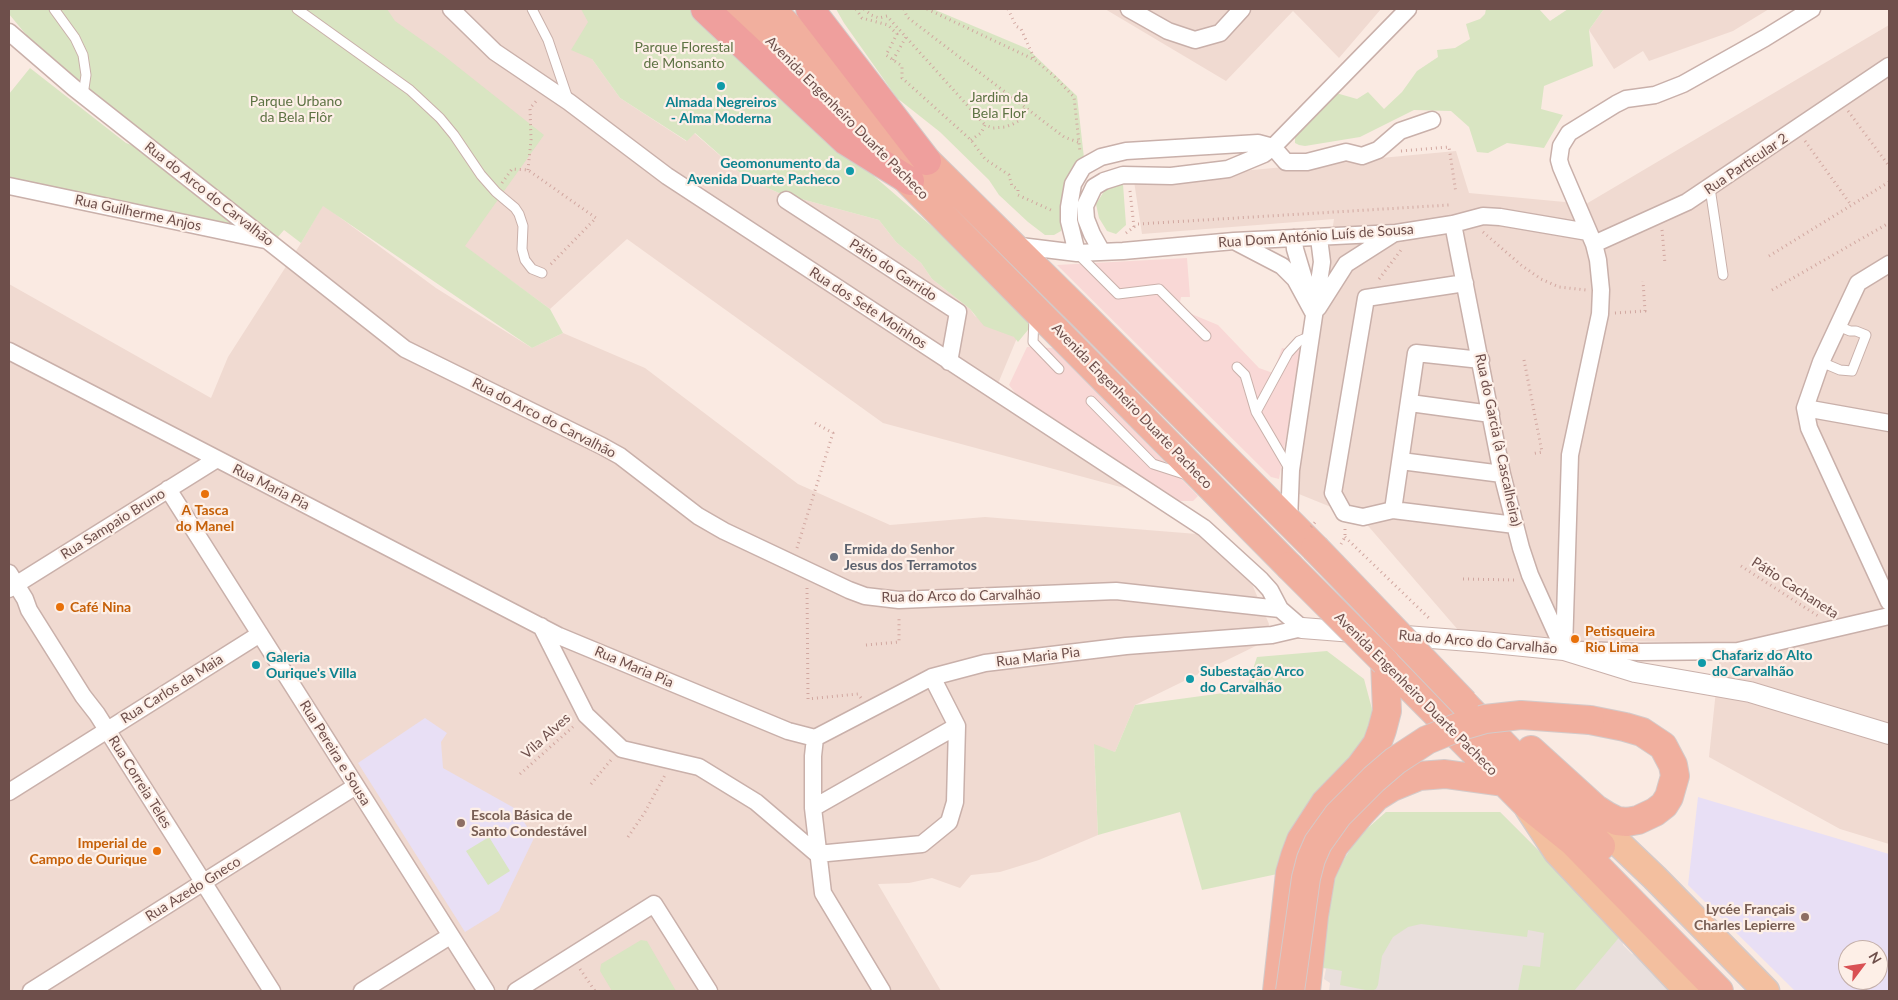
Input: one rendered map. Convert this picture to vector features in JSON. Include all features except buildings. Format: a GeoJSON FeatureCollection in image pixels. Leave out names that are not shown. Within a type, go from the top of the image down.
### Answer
{"type":"FeatureCollection","features":[{"type":"Feature","properties":{"kind":"highway"},"geometry":{"type":"LineString","coordinates":[[705,9],[846,141],[919,172]]}},
{"type":"Feature","properties":{"kind":"highway","name":"Avenida Engenheiro Duarte Pacheco"},"geometry":{"type":"LineString","coordinates":[[738,9],[919,172],[1012,245],[1315,548],[1492,732],[1536,796],[1572,841],[1719,991]]}},
{"type":"Feature","properties":{"kind":"highway","name":"Avenida Engenheiro Duarte Pacheco"},"geometry":{"type":"LineString","coordinates":[[771,9],[843,82],[1034,306],[1204,480],[1503,782],[1536,796],[1741,991]]}},
{"type":"Feature","properties":{"kind":"highway"},"geometry":{"type":"LineString","coordinates":[[810,9],[919,172]]}},
{"type":"Feature","properties":{"kind":"highway"},"geometry":{"type":"LineString","coordinates":[[1277,991],[1290,873],[1300,840],[1324,803],[1360,767],[1377,744],[1387,711],[1385,662]]}},
{"type":"Feature","properties":{"kind":"highway"},"geometry":{"type":"LineString","coordinates":[[1290,991],[1306,878],[1318,843],[1338,815],[1374,779],[1400,757],[1427,740],[1461,726],[1485,719],[1521,715],[1590,720],[1625,727],[1642,732],[1662,746],[1673,765],[1674,776],[1669,797],[1656,812],[1638,820],[1627,822],[1617,820],[1596,809],[1536,754],[1510,738],[1492,732]]}},
{"type":"Feature","properties":{"kind":"highway"},"geometry":{"type":"LineString","coordinates":[[1306,991],[1316,895],[1321,874],[1334,846],[1360,813],[1376,797],[1392,787],[1419,776],[1445,774],[1503,782]]}},
{"type":"Feature","properties":{"kind":"main road","name":"Avenida Engenheiro Duarte Pacheco"},"geometry":{"type":"LineString","coordinates":[[1536,796],[1557,852],[1688,991]]}},
{"type":"Feature","properties":{"kind":"main road","name":"Avenida Engenheiro Duarte Pacheco"},"geometry":{"type":"LineString","coordinates":[[1536,796],[1586,816],[1612,837],[1766,991]]}},
{"type":"Feature","properties":{"kind":"street","name":"Rua dos Sete Moinhos"},"geometry":{"type":"LineString","coordinates":[[451,9],[495,52],[569,102],[667,176],[1204,528],[1262,580],[1270,590],[1280,609]]}},
{"type":"Feature","properties":{"kind":"street"},"geometry":{"type":"LineString","coordinates":[[1129,9],[1168,31],[1195,40],[1220,34],[1242,9]]}},
{"type":"Feature","properties":{"kind":"street"},"geometry":{"type":"LineString","coordinates":[[1102,252],[1086,219],[1085,206],[1094,187],[1104,180],[1123,175],[1171,176],[1228,169],[1264,154],[1408,9]]}},
{"type":"Feature","properties":{"kind":"street"},"geometry":{"type":"LineString","coordinates":[[1812,9],[1683,84],[1655,95],[1622,101],[1575,128],[1566,136],[1559,152],[1559,160],[1598,260],[1600,290],[1600,314],[1570,455],[1564,650],[1640,652],[1738,651],[1889,616]]}},
{"type":"Feature","properties":{"kind":"street","name":"Rua do Arco do Carvalhão"},"geometry":{"type":"LineString","coordinates":[[9,32],[83,95],[405,349],[602,446],[620,456],[698,516],[724,531],[849,590],[865,596],[900,600],[1116,591],[1280,609]]}},
{"type":"Feature","properties":{"kind":"street","name":"Rua Particular 2"},"geometry":{"type":"LineString","coordinates":[[1591,238],[1660,215],[1687,202],[1797,130],[1889,66]]}},
{"type":"Feature","properties":{"kind":"street"},"geometry":{"type":"LineString","coordinates":[[1077,253],[1069,221],[1069,207],[1073,184],[1083,167],[1101,157],[1126,151],[1258,143],[1273,147],[1286,162],[1307,162],[1346,152],[1362,156],[1378,150],[1400,131],[1432,120]]}},
{"type":"Feature","properties":{"kind":"street","name":"Rua Guilherme Anjos"},"geometry":{"type":"LineString","coordinates":[[9,186],[267,240]]}},
{"type":"Feature","properties":{"kind":"street","name":"Pátio do Garrido"},"geometry":{"type":"LineString","coordinates":[[786,200],[958,312],[949,362]]}},
{"type":"Feature","properties":{"kind":"street","name":"Rua Dom António Luís de Sousa"},"geometry":{"type":"LineString","coordinates":[[1012,245],[1077,253],[1102,252],[1234,241],[1396,233],[1453,224],[1483,216],[1591,238]]}},
{"type":"Feature","properties":{"kind":"street","name":"Rua do Garcia (à Cascalheira)"},"geometry":{"type":"LineString","coordinates":[[1453,224],[1502,474],[1515,525],[1530,575],[1564,650]]}},
{"type":"Feature","properties":{"kind":"street"},"geometry":{"type":"LineString","coordinates":[[1314,314],[1346,264],[1396,233]]}},
{"type":"Feature","properties":{"kind":"street"},"geometry":{"type":"LineString","coordinates":[[1294,238],[1314,314]]}},
{"type":"Feature","properties":{"kind":"street"},"geometry":{"type":"LineString","coordinates":[[1289,522],[1291,470],[1322,262],[1319,238]]}},
{"type":"Feature","properties":{"kind":"street"},"geometry":{"type":"LineString","coordinates":[[1234,241],[1282,266],[1295,279],[1314,314]]}},
{"type":"Feature","properties":{"kind":"street"},"geometry":{"type":"LineString","coordinates":[[1889,264],[1858,283],[1821,362],[1805,408],[1809,428],[1889,602]]}},
{"type":"Feature","properties":{"kind":"street"},"geometry":{"type":"LineString","coordinates":[[1465,283],[1366,298],[1333,493],[1344,514],[1363,517],[1393,510],[1515,525]]}},
{"type":"Feature","properties":{"kind":"street","name":"Rua Maria Pia"},"geometry":{"type":"LineString","coordinates":[[9,351],[578,644],[744,714],[788,731],[816,738],[932,677],[985,663],[1126,646],[1272,635],[1302,628]]}},
{"type":"Feature","properties":{"kind":"street"},"geometry":{"type":"LineString","coordinates":[[1393,510],[1416,352],[1481,360]]}},
{"type":"Feature","properties":{"kind":"street"},"geometry":{"type":"LineString","coordinates":[[1410,403],[1491,414]]}},
{"type":"Feature","properties":{"kind":"street"},"geometry":{"type":"LineString","coordinates":[[1805,408],[1889,423]]}},
{"type":"Feature","properties":{"kind":"street","name":"Rua Sampaio Bruno"},"geometry":{"type":"LineString","coordinates":[[11,583],[217,459]]}},
{"type":"Feature","properties":{"kind":"street"},"geometry":{"type":"LineString","coordinates":[[1401,461],[1502,474]]}},
{"type":"Feature","properties":{"kind":"street","name":"Rua Pereira e Sousa"},"geometry":{"type":"LineString","coordinates":[[168,489],[486,991]]}},
{"type":"Feature","properties":{"kind":"street","name":"Rua Correia Teles"},"geometry":{"type":"LineString","coordinates":[[11,583],[25,599],[28,610],[107,730],[272,991]]}},
{"type":"Feature","properties":{"kind":"street"},"geometry":{"type":"LineString","coordinates":[[1280,609],[1302,628]]}},
{"type":"Feature","properties":{"kind":"street"},"geometry":{"type":"LineString","coordinates":[[541,626],[586,715],[622,749],[699,767],[756,802],[817,854],[922,844],[949,822],[955,802],[958,726],[932,677]]}},
{"type":"Feature","properties":{"kind":"street","name":"Rua do Arco do Carvalhão"},"geometry":{"type":"LineString","coordinates":[[1302,628],[1451,639],[1564,650],[1635,672],[1750,692],[1889,734]]}},
{"type":"Feature","properties":{"kind":"street","name":"Rua Carlos da Maia"},"geometry":{"type":"LineString","coordinates":[[9,792],[260,634]]}},
{"type":"Feature","properties":{"kind":"street"},"geometry":{"type":"LineString","coordinates":[[813,808],[958,726]]}},
{"type":"Feature","properties":{"kind":"street"},"geometry":{"type":"LineString","coordinates":[[816,738],[813,756],[813,808],[823,893],[882,991]]}},
{"type":"Feature","properties":{"kind":"street","name":"Rua Azedo Gneco"},"geometry":{"type":"LineString","coordinates":[[31,991],[356,786]]}},
{"type":"Feature","properties":{"kind":"street"},"geometry":{"type":"LineString","coordinates":[[516,991],[654,904],[709,991]]}},
{"type":"Feature","properties":{"kind":"street"},"geometry":{"type":"LineString","coordinates":[[362,991],[450,936]]}},
{"type":"Feature","properties":{"kind":"lane"},"geometry":{"type":"LineString","coordinates":[[54,9],[75,38],[83,55],[86,75],[83,95]]}},
{"type":"Feature","properties":{"kind":"lane"},"geometry":{"type":"LineString","coordinates":[[297,9],[426,103],[454,135],[481,175],[519,214],[523,226],[522,249],[525,260],[532,269],[542,273]]}},
{"type":"Feature","properties":{"kind":"lane"},"geometry":{"type":"LineString","coordinates":[[532,9],[548,40],[569,102]]}},
{"type":"Feature","properties":{"kind":"lane"},"geometry":{"type":"LineString","coordinates":[[1710,188],[1723,275]]}},
{"type":"Feature","properties":{"kind":"lane"},"geometry":{"type":"LineString","coordinates":[[1077,253],[1118,294],[1159,290],[1206,336]]}},
{"type":"Feature","properties":{"kind":"lane"},"geometry":{"type":"LineString","coordinates":[[1858,283],[1889,274]]}},
{"type":"Feature","properties":{"kind":"lane"},"geometry":{"type":"LineString","coordinates":[[1034,306],[1033,342],[1059,369]]}},
{"type":"Feature","properties":{"kind":"lane"},"geometry":{"type":"LineString","coordinates":[[1821,362],[1840,370],[1852,371],[1866,335],[1838,326]]}},
{"type":"Feature","properties":{"kind":"lane"},"geometry":{"type":"LineString","coordinates":[[1256,412],[1288,353],[1299,341],[1311,336]]}},
{"type":"Feature","properties":{"kind":"lane"},"geometry":{"type":"LineString","coordinates":[[1237,367],[1245,375],[1256,412],[1291,470]]}},
{"type":"Feature","properties":{"kind":"lane"},"geometry":{"type":"LineString","coordinates":[[1091,401],[1153,464],[1204,480]]}},
{"type":"Feature","properties":{"kind":"path"},"geometry":{"type":"LineString","coordinates":[[856,9],[862,18],[888,25],[896,34],[886,55],[902,66],[902,78],[971,140],[985,159],[1009,175],[1012,186],[1018,189],[1018,195],[1058,211]]}},
{"type":"Feature","properties":{"kind":"path"},"geometry":{"type":"LineString","coordinates":[[864,9],[871,15],[879,18],[887,16],[985,125],[993,128],[1013,124],[1020,120],[1026,108]]}},
{"type":"Feature","properties":{"kind":"path"},"geometry":{"type":"LineString","coordinates":[[904,9],[907,16],[1026,108],[1064,137],[1078,142]]}},
{"type":"Feature","properties":{"kind":"path"},"geometry":{"type":"LineString","coordinates":[[927,9],[1035,60],[1074,97],[1078,142],[1083,167]]}},
{"type":"Feature","properties":{"kind":"path"},"geometry":{"type":"LineString","coordinates":[[1008,9],[1016,26],[1021,29],[1035,60]]}},
{"type":"Feature","properties":{"kind":"path"},"geometry":{"type":"LineString","coordinates":[[893,60],[906,37]]}},
{"type":"Feature","properties":{"kind":"path"},"geometry":{"type":"LineString","coordinates":[[528,170],[531,140],[530,108],[541,95],[534,79]]}},
{"type":"Feature","properties":{"kind":"path"},"geometry":{"type":"LineString","coordinates":[[1840,100],[1889,166]]}},
{"type":"Feature","properties":{"kind":"path"},"geometry":{"type":"LineString","coordinates":[[971,140],[981,134],[985,125]]}},
{"type":"Feature","properties":{"kind":"path"},"geometry":{"type":"LineString","coordinates":[[1797,130],[1850,204]]}},
{"type":"Feature","properties":{"kind":"path"},"geometry":{"type":"LineString","coordinates":[[1416,149],[1449,147],[1456,192]]}},
{"type":"Feature","properties":{"kind":"path"},"geometry":{"type":"LineString","coordinates":[[496,192],[512,169],[528,170],[596,218],[542,273]]}},
{"type":"Feature","properties":{"kind":"path"},"geometry":{"type":"LineString","coordinates":[[1769,256],[1850,204],[1889,182]]}},
{"type":"Feature","properties":{"kind":"path"},"geometry":{"type":"LineString","coordinates":[[1130,189],[1134,228],[1138,224],[1449,205]]}},
{"type":"Feature","properties":{"kind":"path"},"geometry":{"type":"LineString","coordinates":[[1660,215],[1665,264]]}},
{"type":"Feature","properties":{"kind":"path"},"geometry":{"type":"LineString","coordinates":[[1470,219],[1520,265],[1541,279],[1559,287],[1600,290]]}},
{"type":"Feature","properties":{"kind":"path"},"geometry":{"type":"LineString","coordinates":[[1772,290],[1889,223]]}},
{"type":"Feature","properties":{"kind":"path"},"geometry":{"type":"LineString","coordinates":[[1366,298],[1394,257],[1422,229]]}},
{"type":"Feature","properties":{"kind":"path"},"geometry":{"type":"LineString","coordinates":[[1600,314],[1645,311],[1643,282]]}},
{"type":"Feature","properties":{"kind":"path"},"geometry":{"type":"LineString","coordinates":[[1524,360],[1542,452],[1530,454]]}},
{"type":"Feature","properties":{"kind":"path"},"geometry":{"type":"LineString","coordinates":[[815,422],[833,433],[799,566],[808,700],[858,694]]}},
{"type":"Feature","properties":{"kind":"path"},"geometry":{"type":"LineString","coordinates":[[1345,537],[1451,639]]}},
{"type":"Feature","properties":{"kind":"path","name":"Pátio Cachaneta"},"geometry":{"type":"LineString","coordinates":[[1741,566],[1837,628]]}},
{"type":"Feature","properties":{"kind":"path"},"geometry":{"type":"LineString","coordinates":[[1463,579],[1518,580]]}},
{"type":"Feature","properties":{"kind":"path"},"geometry":{"type":"LineString","coordinates":[[866,645],[899,642],[899,611]]}},
{"type":"Feature","properties":{"kind":"path","name":"Vila Alves"},"geometry":{"type":"LineString","coordinates":[[520,774],[586,715]]}},
{"type":"Feature","properties":{"kind":"path"},"geometry":{"type":"LineString","coordinates":[[591,784],[622,749]]}},
{"type":"Feature","properties":{"kind":"path"},"geometry":{"type":"LineString","coordinates":[[628,837],[645,812],[673,761]]}},
{"type":"Feature","properties":{"kind":"path"},"geometry":{"type":"LineString","coordinates":[[572,956],[595,991]]}},
{"type":"Feature","properties":{"kind":"shaded area"},"geometry":{"type":"Polygon","coordinates":[[[377,9],[592,9],[592,59],[620,98],[686,141],[694,133],[747,179],[779,193],[879,220],[896,242],[921,263],[932,279],[970,309],[975,316],[1017,338],[992,398],[1128,489],[883,423],[627,239],[550,309],[465,247],[377,9]]]}},
{"type":"Feature","properties":{"kind":"shaded area"},"geometry":{"type":"Polygon","coordinates":[[[1105,9],[1381,9],[1339,58],[1293,11],[1226,81],[1105,9]]]}},
{"type":"Feature","properties":{"kind":"shaded area"},"geometry":{"type":"Polygon","coordinates":[[[1604,9],[1769,9],[1733,31],[1649,61],[1643,51],[1614,69],[1589,30],[1604,9]]]}},
{"type":"Feature","properties":{"kind":"shaded area"},"geometry":{"type":"Polygon","coordinates":[[[1889,25],[1889,844],[1840,829],[1709,757],[1721,643],[1465,638],[1363,520],[1294,492],[1334,219],[1142,234],[1134,181],[1456,151],[1469,193],[1586,204],[1889,25]]]}},
{"type":"Feature","properties":{"kind":"shaded area"},"geometry":{"type":"Polygon","coordinates":[[[323,205],[436,288],[532,348],[563,333],[645,368],[798,484],[890,525],[985,517],[1197,534],[1252,584],[1269,624],[1266,641],[1135,705],[1115,752],[1094,745],[1098,835],[1039,860],[1000,872],[971,875],[960,888],[932,878],[909,883],[878,884],[941,991],[9,991],[9,284],[211,398],[228,357],[323,205]]]}},
{"type":"Feature","properties":{"kind":"shaded area"},"geometry":{"type":"Polygon","coordinates":[[[1187,258],[1190,297],[1181,297],[1180,302],[1189,313],[1218,325],[1259,368],[1273,373],[1282,348],[1294,351],[1302,344],[1279,479],[1271,477],[1057,265],[1187,258]]]}},
{"type":"Feature","properties":{"kind":"shaded area"},"geometry":{"type":"Polygon","coordinates":[[[1027,347],[1054,348],[1198,496],[1193,501],[1170,501],[1027,408],[1009,385],[1027,347]]]}},
{"type":"Feature","properties":{"kind":"shaded area","name":"Escola Básica de Santo Condestável"},"geometry":{"type":"Polygon","coordinates":[[[425,718],[447,733],[441,742],[443,768],[516,809],[534,838],[499,911],[465,932],[358,763],[425,718]]]}},
{"type":"Feature","properties":{"kind":"shaded area","name":"Lycée Français Charles Lepierre"},"geometry":{"type":"Polygon","coordinates":[[[1698,797],[1889,854],[1889,991],[1795,991],[1688,885],[1698,797]]]}},
{"type":"Feature","properties":{"kind":"shaded area"},"geometry":{"type":"Polygon","coordinates":[[[1386,812],[1500,812],[1622,934],[1623,945],[1632,954],[1643,956],[1676,991],[1329,991],[1330,983],[1324,979],[1326,969],[1320,967],[1345,857],[1359,836],[1386,812]]]}},
{"type":"Feature","properties":{"kind":"green space","name":"Parque Urbano da Bela Flôr"},"geometry":{"type":"Polygon","coordinates":[[[9,9],[387,9],[395,21],[443,55],[544,135],[465,246],[550,309],[563,333],[532,348],[323,206],[301,243],[284,230],[271,245],[33,43],[9,14],[9,9]]]}},
{"type":"Feature","properties":{"kind":"green space","name":"Parque Florestal de Monsanto"},"geometry":{"type":"Polygon","coordinates":[[[581,9],[751,9],[726,36],[875,177],[949,241],[1032,325],[1018,342],[1014,337],[984,326],[970,309],[932,279],[921,263],[896,242],[879,220],[779,193],[747,179],[695,133],[687,141],[620,98],[592,59],[571,50],[588,22],[581,9]]]}},
{"type":"Feature","properties":{"kind":"green space","name":"Jardim da Bela Flor"},"geometry":{"type":"Polygon","coordinates":[[[836,9],[933,9],[1028,49],[1077,96],[1084,158],[1061,219],[1061,231],[1054,235],[1045,235],[1028,222],[999,195],[989,180],[940,132],[897,98],[836,9]]]}},
{"type":"Feature","properties":{"kind":"green space"},"geometry":{"type":"Polygon","coordinates":[[[1486,9],[1539,9],[1550,21],[1568,9],[1604,9],[1589,30],[1593,66],[1544,86],[1541,109],[1563,115],[1544,148],[1507,143],[1488,153],[1477,152],[1469,127],[1451,111],[1414,110],[1360,137],[1305,146],[1295,143],[1295,136],[1336,93],[1357,99],[1368,92],[1384,109],[1402,92],[1417,71],[1438,57],[1437,50],[1455,48],[1470,39],[1466,24],[1480,19],[1485,14],[1486,9]]]}},
{"type":"Feature","properties":{"kind":"green space"},"geometry":{"type":"Polygon","coordinates":[[[30,68],[238,227],[9,177],[9,94],[30,68]]]}},
{"type":"Feature","properties":{"kind":"green space"},"geometry":{"type":"Polygon","coordinates":[[[1115,183],[1123,184],[1126,225],[1116,234],[1107,231],[1099,218],[1096,204],[1108,185],[1115,183]]]}},
{"type":"Feature","properties":{"kind":"green space"},"geometry":{"type":"Polygon","coordinates":[[[1327,651],[1364,679],[1372,709],[1371,730],[1282,873],[1202,890],[1180,812],[1098,835],[1094,744],[1115,752],[1135,705],[1246,690],[1257,657],[1327,651]]]}},
{"type":"Feature","properties":{"kind":"green space"},"geometry":{"type":"Polygon","coordinates":[[[1386,812],[1500,812],[1622,934],[1574,991],[1518,991],[1523,965],[1540,967],[1544,933],[1528,930],[1527,937],[1421,924],[1408,927],[1393,937],[1382,956],[1376,989],[1371,991],[1340,985],[1342,971],[1320,967],[1331,890],[1336,872],[1359,836],[1386,812]]]}},
{"type":"Feature","properties":{"kind":"green space"},"geometry":{"type":"Polygon","coordinates":[[[489,837],[510,871],[488,885],[466,851],[489,837]]]}},
{"type":"Feature","properties":{"kind":"green space"},"geometry":{"type":"Polygon","coordinates":[[[641,940],[647,941],[676,991],[612,991],[600,971],[601,964],[641,940]]]}},
{"type":"Feature","properties":{"kind":"place","name":"Almada Negreiros - Alma Moderna"},"geometry":{"type":"Point","coordinates":[721,86]}},
{"type":"Feature","properties":{"kind":"place","name":"Geomonumento da Avenida Duarte Pacheco"},"geometry":{"type":"Point","coordinates":[850,171]}},
{"type":"Feature","properties":{"kind":"place","name":"A Tasca do Manel"},"geometry":{"type":"Point","coordinates":[205,494]}},
{"type":"Feature","properties":{"kind":"place","name":"Ermida do Senhor Jesus dos Terramotos"},"geometry":{"type":"Point","coordinates":[834,557]}},
{"type":"Feature","properties":{"kind":"place","name":"Café Nina"},"geometry":{"type":"Point","coordinates":[60,607]}},
{"type":"Feature","properties":{"kind":"place","name":"Petisqueira Rio Lima"},"geometry":{"type":"Point","coordinates":[1575,639]}},
{"type":"Feature","properties":{"kind":"place","name":"Chafariz do Alto do Carvalhão"},"geometry":{"type":"Point","coordinates":[1702,663]}},
{"type":"Feature","properties":{"kind":"place","name":"Galeria Ourique's Villa"},"geometry":{"type":"Point","coordinates":[256,665]}},
{"type":"Feature","properties":{"kind":"place","name":"Subestação Arco do Carvalhão"},"geometry":{"type":"Point","coordinates":[1190,679]}},
{"type":"Feature","properties":{"kind":"place","name":"Escola Básica de Santo Condestável"},"geometry":{"type":"Point","coordinates":[461,823]}},
{"type":"Feature","properties":{"kind":"place","name":"Imperial de Campo de Ourique"},"geometry":{"type":"Point","coordinates":[157,851]}},
{"type":"Feature","properties":{"kind":"place","name":"Lycée Français Charles Lepierre"},"geometry":{"type":"Point","coordinates":[1805,917]}}]}
